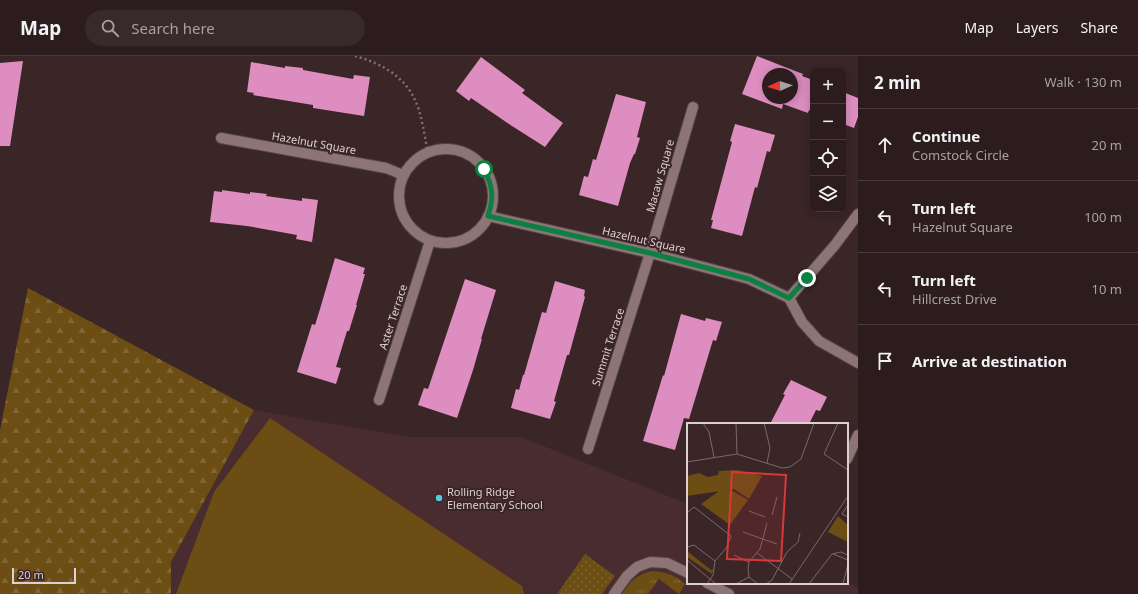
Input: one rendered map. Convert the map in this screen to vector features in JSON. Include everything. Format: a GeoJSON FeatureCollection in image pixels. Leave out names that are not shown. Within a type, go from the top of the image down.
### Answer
{"type":"FeatureCollection","features":[{"type":"Feature","properties":{"kind":"street","name":"Macaw Square"},"geometry":{"type":"LineString","coordinates":[[650,253],[693,107]]}},
{"type":"Feature","properties":{"kind":"street","name":"Hazelnut Square"},"geometry":{"type":"LineString","coordinates":[[220,138],[386,168],[403,175]]}},
{"type":"Feature","properties":{"kind":"street"},"geometry":{"type":"LineString","coordinates":[[440,149],[453,149],[464,153],[476,159],[490,180],[493,192],[492,205],[488,216],[482,226],[474,234],[461,241],[448,244],[430,241],[418,235],[404,219],[398,197],[403,175],[417,158],[428,152],[440,149]]}},
{"type":"Feature","properties":{"kind":"street"},"geometry":{"type":"LineString","coordinates":[[858,214],[835,245],[789,298],[802,322],[819,341],[858,363]]}},
{"type":"Feature","properties":{"kind":"street","name":"Hazelnut Square"},"geometry":{"type":"LineString","coordinates":[[488,216],[650,253],[749,279],[789,298]]}},
{"type":"Feature","properties":{"kind":"street","name":"Aster Terrace"},"geometry":{"type":"LineString","coordinates":[[379,400],[430,241]]}},
{"type":"Feature","properties":{"kind":"street","name":"Summit Terrace"},"geometry":{"type":"LineString","coordinates":[[588,449],[650,253]]}},
{"type":"Feature","properties":{"kind":"street"},"geometry":{"type":"LineString","coordinates":[[848,457],[858,435]]}},
{"type":"Feature","properties":{"kind":"street"},"geometry":{"type":"LineString","coordinates":[[614,594],[627,576],[636,567],[650,562],[668,563],[687,572]]}},
{"type":"Feature","properties":{"kind":"street"},"geometry":{"type":"LineString","coordinates":[[709,584],[729,594]]}},
{"type":"Feature","properties":{"kind":"path"},"geometry":{"type":"LineString","coordinates":[[355,56],[385,68],[407,85],[415,98],[428,152]]}},
{"type":"Feature","properties":{"kind":"shaded area","name":"Rolling Ridge Elementary School"},"geometry":{"type":"Polygon","coordinates":[[[254,410],[409,437],[521,437],[687,504],[687,584],[848,584],[848,583],[858,588],[858,594],[171,594],[171,562],[254,410]]]}},
{"type":"Feature","properties":{"kind":"green space"},"geometry":{"type":"Polygon","coordinates":[[[28,288],[254,410],[171,562],[171,594],[0,594],[0,430],[28,288]]]}},
{"type":"Feature","properties":{"kind":"green space"},"geometry":{"type":"Polygon","coordinates":[[[270,418],[522,586],[524,594],[176,594],[214,492],[270,418]]]}},
{"type":"Feature","properties":{"kind":"green space"},"geometry":{"type":"Polygon","coordinates":[[[585,554],[615,576],[602,594],[557,594],[585,554]]]}},
{"type":"Feature","properties":{"kind":"green space"},"geometry":{"type":"Polygon","coordinates":[[[652,571],[670,574],[682,581],[685,584],[679,594],[659,579],[648,594],[622,594],[634,579],[642,574],[652,571]]]}},
{"type":"Feature","properties":{"kind":"building"},"geometry":{"type":"Polygon","coordinates":[[[757,56],[788,68],[762,68],[762,102],[742,94],[757,56]]]}},
{"type":"Feature","properties":{"kind":"building"},"geometry":{"type":"Polygon","coordinates":[[[481,57],[525,90],[522,93],[563,123],[545,147],[471,98],[469,101],[456,91],[481,57]]]}},
{"type":"Feature","properties":{"kind":"building"},"geometry":{"type":"Polygon","coordinates":[[[23,61],[10,146],[0,146],[0,63],[23,61]]]}},
{"type":"Feature","properties":{"kind":"building"},"geometry":{"type":"Polygon","coordinates":[[[251,62],[285,68],[285,66],[303,68],[303,70],[353,79],[354,75],[370,77],[364,116],[313,108],[313,105],[253,95],[254,93],[247,92],[251,62]]]}},
{"type":"Feature","properties":{"kind":"building"},"geometry":{"type":"Polygon","coordinates":[[[798,72],[803,74],[802,76],[810,79],[810,110],[808,113],[783,104],[798,104],[798,72]]]}},
{"type":"Feature","properties":{"kind":"building"},"geometry":{"type":"Polygon","coordinates":[[[846,93],[858,98],[858,117],[854,128],[846,125],[846,93]]]}},
{"type":"Feature","properties":{"kind":"building"},"geometry":{"type":"Polygon","coordinates":[[[616,94],[646,102],[637,137],[640,138],[635,154],[630,163],[618,206],[579,195],[584,176],[588,177],[593,159],[596,160],[616,94]]]}},
{"type":"Feature","properties":{"kind":"building"},"geometry":{"type":"Polygon","coordinates":[[[769,104],[783,104],[782,109],[769,104]]]}},
{"type":"Feature","properties":{"kind":"building"},"geometry":{"type":"Polygon","coordinates":[[[735,124],[775,135],[770,152],[767,151],[757,188],[755,187],[742,236],[711,228],[713,220],[711,220],[732,142],[730,141],[735,124]]]}},
{"type":"Feature","properties":{"kind":"building"},"geometry":{"type":"Polygon","coordinates":[[[222,190],[250,194],[250,192],[267,194],[266,196],[302,201],[302,198],[318,200],[312,242],[296,239],[297,235],[247,226],[210,222],[214,191],[222,192],[222,190]]]}},
{"type":"Feature","properties":{"kind":"building"},"geometry":{"type":"Polygon","coordinates":[[[335,258],[365,268],[363,274],[365,274],[357,305],[336,367],[341,368],[336,384],[297,372],[312,324],[315,325],[335,258]]]}},
{"type":"Feature","properties":{"kind":"building"},"geometry":{"type":"Polygon","coordinates":[[[465,279],[496,290],[473,370],[457,418],[418,405],[424,388],[428,389],[465,279]]]}},
{"type":"Feature","properties":{"kind":"building"},"geometry":{"type":"Polygon","coordinates":[[[555,281],[585,290],[585,297],[569,355],[567,355],[554,401],[556,402],[550,419],[511,408],[516,389],[519,390],[524,375],[542,312],[546,313],[555,281]]]}},
{"type":"Feature","properties":{"kind":"building"},"geometry":{"type":"Polygon","coordinates":[[[681,314],[705,321],[706,318],[722,322],[716,341],[713,340],[689,419],[684,418],[675,450],[643,441],[663,375],[664,376],[681,314]]]}},
{"type":"Feature","properties":{"kind":"building"},"geometry":{"type":"Polygon","coordinates":[[[791,380],[827,397],[820,411],[816,410],[810,423],[771,423],[785,395],[783,394],[791,380]]]}},
{"type":"Feature","properties":{"kind":"place","name":"Rolling Ridge Elementary School"},"geometry":{"type":"Point","coordinates":[439,498]}},
{"type":"Feature","properties":{"kind":"route"},"geometry":{"type":"LineString","coordinates":[[484,169],[490,180],[493,192],[492,205],[488,216],[650,253],[749,279],[789,298],[807,278]]}}]}
